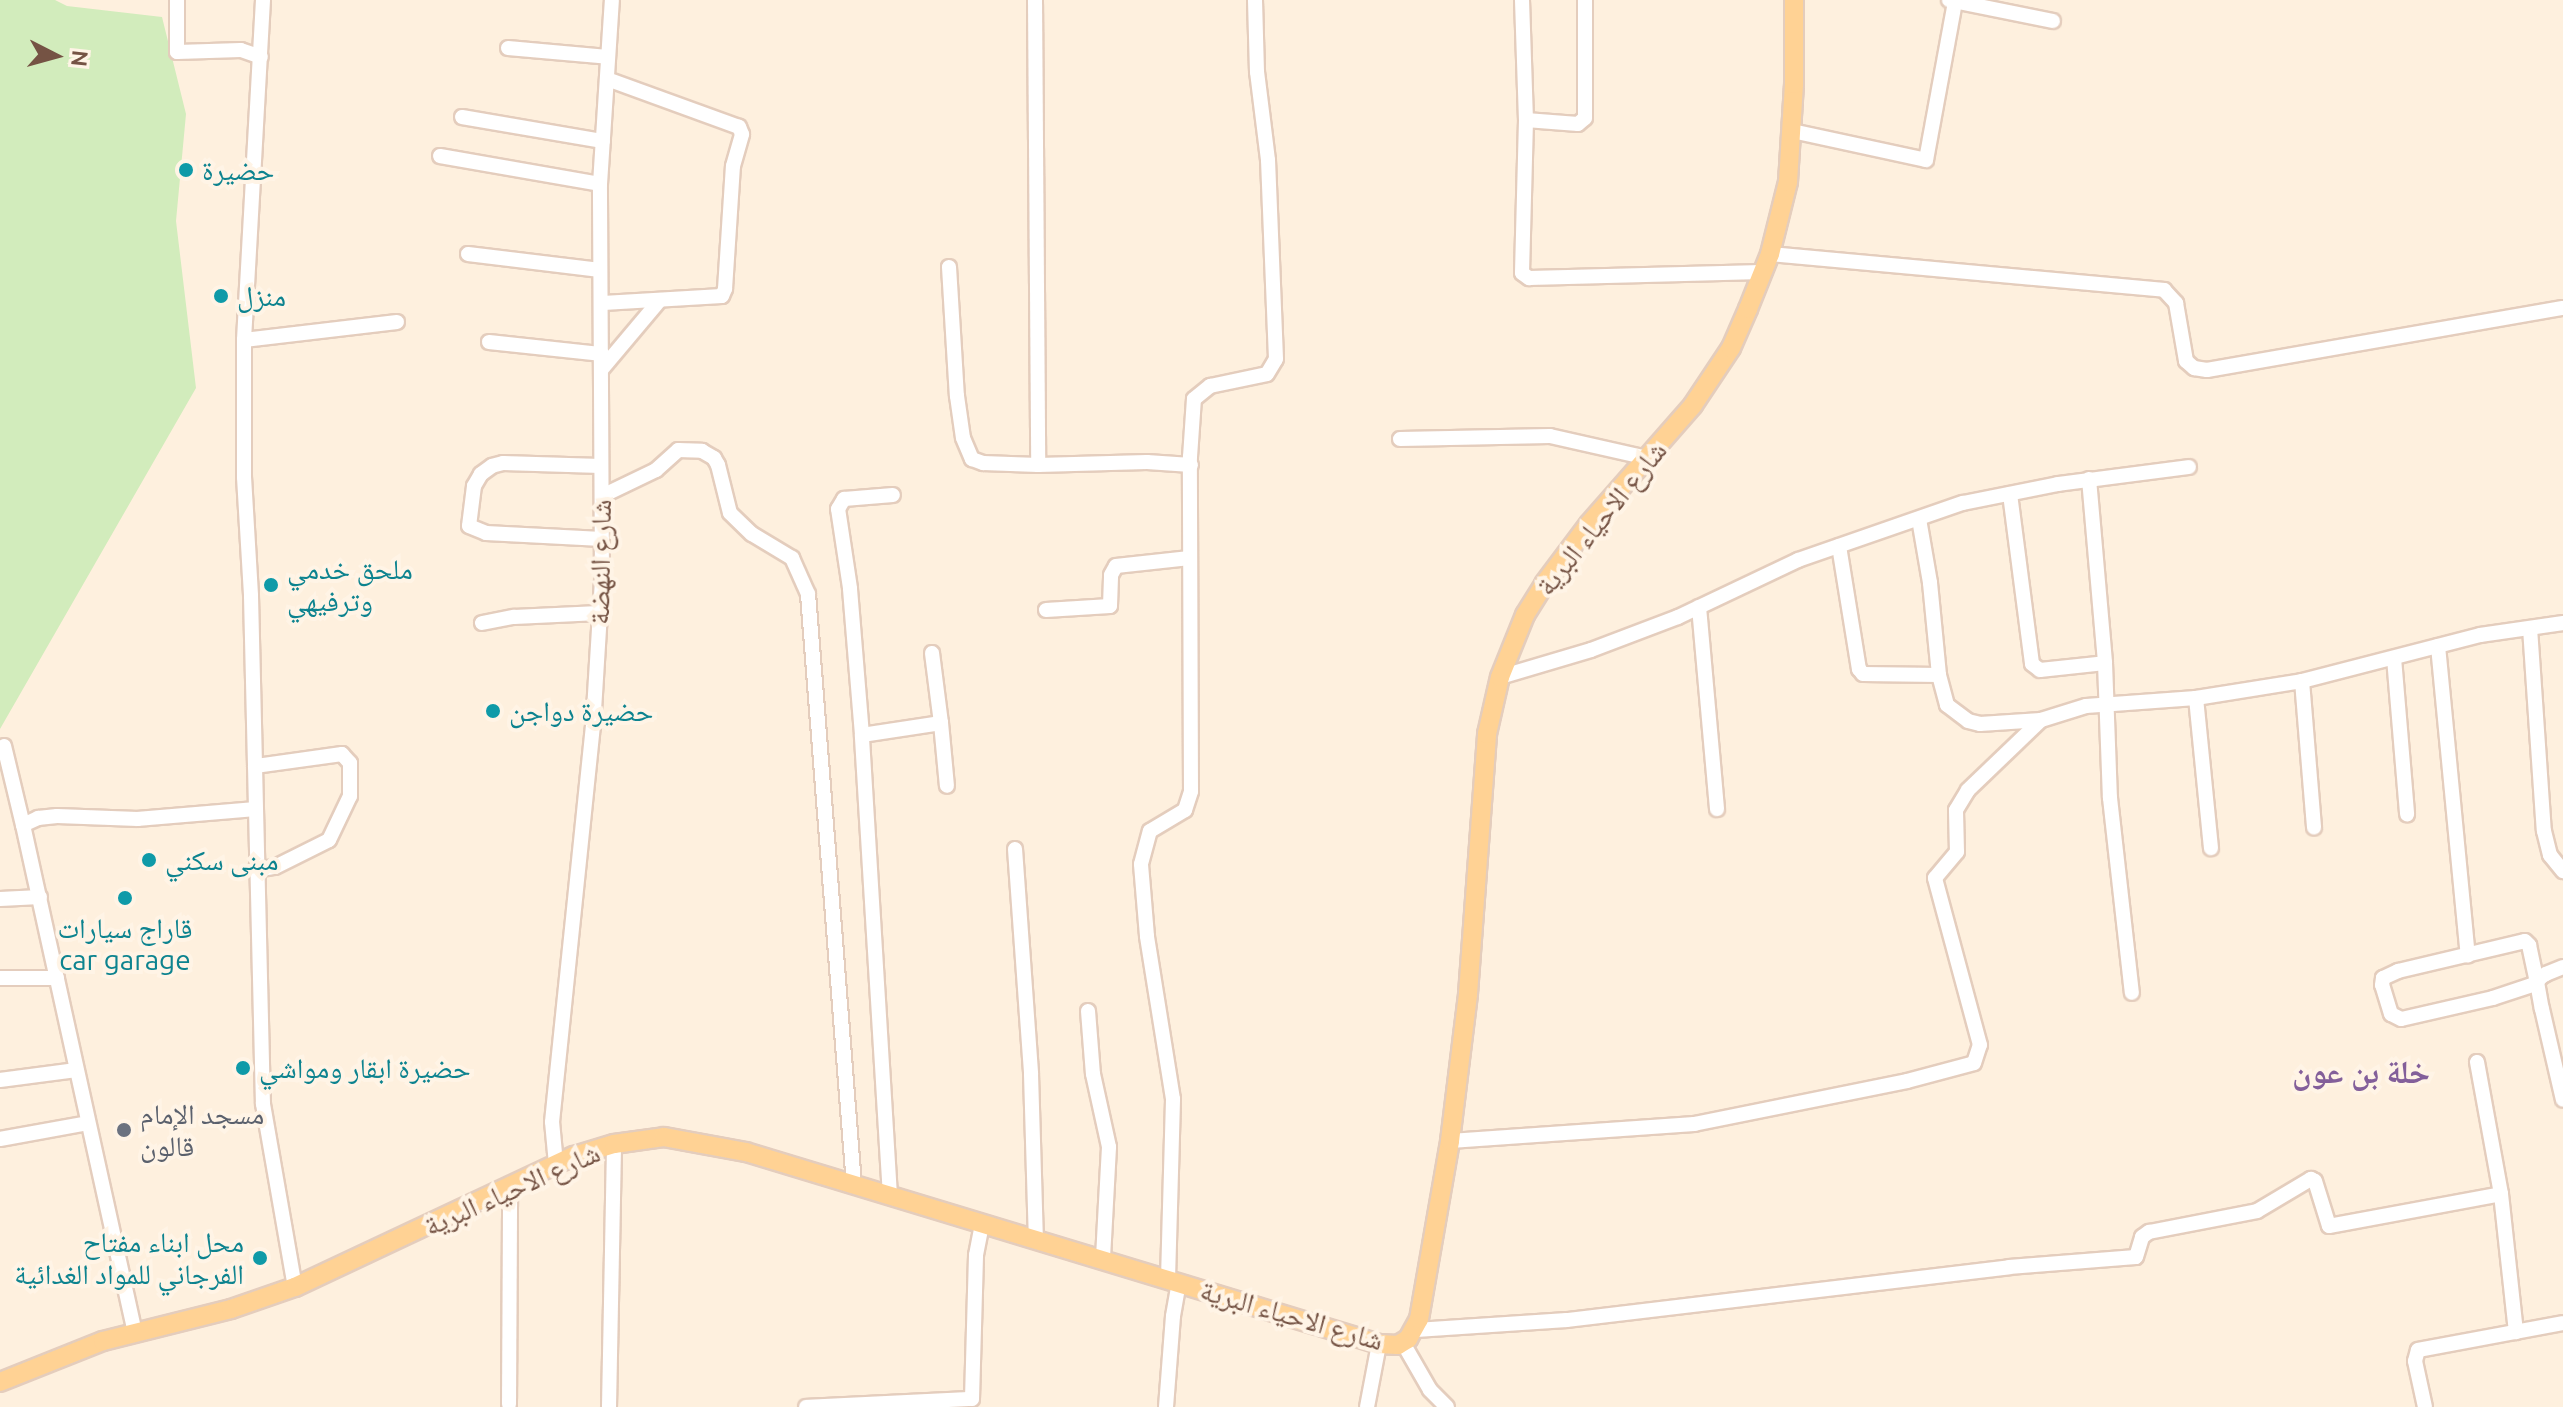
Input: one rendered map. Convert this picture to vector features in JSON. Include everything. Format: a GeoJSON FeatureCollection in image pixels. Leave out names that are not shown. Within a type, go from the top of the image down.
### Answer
{"type":"FeatureCollection","features":[{"type":"Feature","properties":{"kind":"main road","name":"شارع الاحياء البرية"},"geometry":{"type":"LineString","coordinates":[[0,1382],[76,1350],[231,1309],[295,1287],[556,1164],[614,1144],[664,1137],[702,1141],[854,1185],[1379,1344],[1409,1336],[1450,1141],[1468,994],[1486,749],[1500,677],[1525,615],[1544,584],[1589,524],[1693,405],[1731,348],[1770,254],[1788,182],[1794,0]]}},
{"type":"Feature","properties":{"kind":"street"},"geometry":{"type":"LineString","coordinates":[[177,0],[177,52],[241,50],[261,57]]}},
{"type":"Feature","properties":{"kind":"street"},"geometry":{"type":"LineString","coordinates":[[263,0],[244,340],[244,477],[263,1104],[295,1287]]}},
{"type":"Feature","properties":{"kind":"street","name":"شارع النهضة"},"geometry":{"type":"LineString","coordinates":[[556,1164],[552,1122],[591,740],[599,613],[603,303],[600,184],[612,0]]}},
{"type":"Feature","properties":{"kind":"street"},"geometry":{"type":"LineString","coordinates":[[1035,0],[1038,465]]}},
{"type":"Feature","properties":{"kind":"street"},"geometry":{"type":"LineString","coordinates":[[1166,1407],[1174,1281],[1173,1099],[1147,936],[1141,864],[1150,831],[1185,810],[1191,791],[1192,412],[1200,393],[1210,386],[1267,374],[1276,359],[1268,160],[1257,72],[1255,0]]}},
{"type":"Feature","properties":{"kind":"street"},"geometry":{"type":"LineString","coordinates":[[1522,0],[1526,120],[1522,273],[1526,277],[1762,272]]}},
{"type":"Feature","properties":{"kind":"street"},"geometry":{"type":"LineString","coordinates":[[1526,120],[1578,124],[1585,118],[1585,0]]}},
{"type":"Feature","properties":{"kind":"street"},"geometry":{"type":"LineString","coordinates":[[1792,131],[1926,160],[1952,1],[2053,21]]}},
{"type":"Feature","properties":{"kind":"street"},"geometry":{"type":"LineString","coordinates":[[508,48],[608,57]]}},
{"type":"Feature","properties":{"kind":"street"},"geometry":{"type":"LineString","coordinates":[[603,303],[715,298],[725,289],[733,166],[742,130],[607,79]]}},
{"type":"Feature","properties":{"kind":"street"},"geometry":{"type":"LineString","coordinates":[[462,117],[603,141]]}},
{"type":"Feature","properties":{"kind":"street"},"geometry":{"type":"LineString","coordinates":[[440,156],[600,184]]}},
{"type":"Feature","properties":{"kind":"street"},"geometry":{"type":"LineString","coordinates":[[468,254],[600,270]]}},
{"type":"Feature","properties":{"kind":"street"},"geometry":{"type":"LineString","coordinates":[[1770,254],[2164,290],[2176,303],[2186,361],[2194,368],[2207,370],[2563,308]]}},
{"type":"Feature","properties":{"kind":"street"},"geometry":{"type":"LineString","coordinates":[[949,267],[957,396],[967,452],[978,462],[1191,465]]}},
{"type":"Feature","properties":{"kind":"street"},"geometry":{"type":"LineString","coordinates":[[489,342],[602,362],[659,301]]}},
{"type":"Feature","properties":{"kind":"street"},"geometry":{"type":"LineString","coordinates":[[244,340],[397,322]]}},
{"type":"Feature","properties":{"kind":"street"},"geometry":{"type":"LineString","coordinates":[[1400,439],[1550,436],[1648,458]]}},
{"type":"Feature","properties":{"kind":"street"},"geometry":{"type":"LineString","coordinates":[[602,496],[656,470],[678,450],[702,451],[714,458],[718,465],[730,513],[752,534],[792,558],[808,594],[854,1185]]}},
{"type":"Feature","properties":{"kind":"street"},"geometry":{"type":"LineString","coordinates":[[601,466],[503,463],[492,466],[481,474],[474,486],[469,526],[486,533],[602,539]]}},
{"type":"Feature","properties":{"kind":"street"},"geometry":{"type":"LineString","coordinates":[[1500,677],[1591,650],[1699,607],[1798,560],[1963,503],[2089,479],[2189,467]]}},
{"type":"Feature","properties":{"kind":"street"},"geometry":{"type":"LineString","coordinates":[[2089,479],[2105,663],[2105,705],[2119,894],[2132,993]]}},
{"type":"Feature","properties":{"kind":"street"},"geometry":{"type":"LineString","coordinates":[[2010,494],[2032,664],[2040,670],[2105,663]]}},
{"type":"Feature","properties":{"kind":"street"},"geometry":{"type":"LineString","coordinates":[[890,1196],[862,735],[850,588],[838,509],[844,499],[893,495]]}},
{"type":"Feature","properties":{"kind":"street"},"geometry":{"type":"LineString","coordinates":[[1919,519],[1930,583],[1939,675],[1947,705],[1968,721],[1992,724],[2041,720],[2086,706],[2196,698],[2302,681],[2480,635],[2563,623]]}},
{"type":"Feature","properties":{"kind":"street"},"geometry":{"type":"LineString","coordinates":[[1839,546],[1859,669],[1863,674],[1939,675]]}},
{"type":"Feature","properties":{"kind":"street"},"geometry":{"type":"LineString","coordinates":[[1046,610],[1110,606],[1111,570],[1116,566],[1190,558]]}},
{"type":"Feature","properties":{"kind":"street"},"geometry":{"type":"LineString","coordinates":[[1699,607],[1717,809]]}},
{"type":"Feature","properties":{"kind":"street"},"geometry":{"type":"LineString","coordinates":[[482,623],[514,617],[599,613]]}},
{"type":"Feature","properties":{"kind":"street"},"geometry":{"type":"LineString","coordinates":[[2530,628],[2544,831],[2550,855],[2563,871]]}},
{"type":"Feature","properties":{"kind":"street"},"geometry":{"type":"LineString","coordinates":[[2438,646],[2468,956]]}},
{"type":"Feature","properties":{"kind":"street"},"geometry":{"type":"LineString","coordinates":[[932,653],[947,786]]}},
{"type":"Feature","properties":{"kind":"street"},"geometry":{"type":"LineString","coordinates":[[2394,658],[2407,814]]}},
{"type":"Feature","properties":{"kind":"street"},"geometry":{"type":"LineString","coordinates":[[2302,681],[2314,828]]}},
{"type":"Feature","properties":{"kind":"street"},"geometry":{"type":"LineString","coordinates":[[2196,698],[2211,848]]}},
{"type":"Feature","properties":{"kind":"street"},"geometry":{"type":"LineString","coordinates":[[1450,1141],[1694,1124],[1907,1081],[1974,1063],[1980,1045],[1935,878],[1957,852],[1956,810],[1968,790],[2041,720]]}},
{"type":"Feature","properties":{"kind":"street"},"geometry":{"type":"LineString","coordinates":[[862,735],[941,723]]}},
{"type":"Feature","properties":{"kind":"street"},"geometry":{"type":"LineString","coordinates":[[4,746],[135,1333]]}},
{"type":"Feature","properties":{"kind":"street"},"geometry":{"type":"LineString","coordinates":[[255,766],[342,754],[350,763],[350,796],[329,840],[275,867],[255,870]]}},
{"type":"Feature","properties":{"kind":"street"},"geometry":{"type":"LineString","coordinates":[[23,825],[38,818],[57,816],[138,819],[255,809]]}},
{"type":"Feature","properties":{"kind":"street"},"geometry":{"type":"LineString","coordinates":[[1015,849],[1031,1074],[1036,1239]]}},
{"type":"Feature","properties":{"kind":"street"},"geometry":{"type":"LineString","coordinates":[[0,899],[40,897]]}},
{"type":"Feature","properties":{"kind":"street"},"geometry":{"type":"LineString","coordinates":[[2563,967],[2537,982],[2493,998],[2401,1019],[2391,1014],[2383,978],[2398,971],[2525,941],[2529,945],[2537,982],[2563,1100]]}},
{"type":"Feature","properties":{"kind":"street"},"geometry":{"type":"LineString","coordinates":[[0,978],[57,978]]}},
{"type":"Feature","properties":{"kind":"street"},"geometry":{"type":"LineString","coordinates":[[1088,1011],[1093,1074],[1109,1147],[1103,1259]]}},
{"type":"Feature","properties":{"kind":"street"},"geometry":{"type":"LineString","coordinates":[[2477,1062],[2501,1194],[2516,1332]]}},
{"type":"Feature","properties":{"kind":"street"},"geometry":{"type":"LineString","coordinates":[[0,1080],[76,1070]]}},
{"type":"Feature","properties":{"kind":"street"},"geometry":{"type":"LineString","coordinates":[[0,1139],[88,1123]]}},
{"type":"Feature","properties":{"kind":"street"},"geometry":{"type":"LineString","coordinates":[[609,1407],[614,1144]]}},
{"type":"Feature","properties":{"kind":"street"},"geometry":{"type":"LineString","coordinates":[[1447,1407],[1430,1390],[1409,1336],[2009,1267],[2136,1257],[2142,1237],[2149,1232],[2257,1211],[2311,1179],[2315,1181],[2329,1226],[2501,1194]]}},
{"type":"Feature","properties":{"kind":"street"},"geometry":{"type":"LineString","coordinates":[[509,1404],[510,1188]]}},
{"type":"Feature","properties":{"kind":"street"},"geometry":{"type":"LineString","coordinates":[[806,1407],[972,1399],[976,1255],[982,1223]]}},
{"type":"Feature","properties":{"kind":"street"},"geometry":{"type":"LineString","coordinates":[[2425,1407],[2415,1361],[2418,1350],[2563,1323]]}},
{"type":"Feature","properties":{"kind":"street"},"geometry":{"type":"LineString","coordinates":[[1367,1407],[1379,1344]]}},
{"type":"Feature","properties":{"kind":"green space"},"geometry":{"type":"Polygon","coordinates":[[[0,0],[55,0],[67,6],[162,17],[186,114],[176,221],[196,388],[0,729],[0,0]]]}},
{"type":"Feature","properties":{"kind":"place","name":"حضيرة"},"geometry":{"type":"Point","coordinates":[186,170]}},
{"type":"Feature","properties":{"kind":"place","name":"منزل"},"geometry":{"type":"Point","coordinates":[221,296]}},
{"type":"Feature","properties":{"kind":"place","name":"ملحق خدمي وترفيهي"},"geometry":{"type":"Point","coordinates":[271,585]}},
{"type":"Feature","properties":{"kind":"place","name":"حضيرة دواجن"},"geometry":{"type":"Point","coordinates":[493,711]}},
{"type":"Feature","properties":{"kind":"place","name":"مبنى سكني"},"geometry":{"type":"Point","coordinates":[149,860]}},
{"type":"Feature","properties":{"kind":"place","name":"قاراج سيارات car garage"},"geometry":{"type":"Point","coordinates":[125,898]}},
{"type":"Feature","properties":{"kind":"place","name":"حضيرة ابقار ومواشي"},"geometry":{"type":"Point","coordinates":[243,1068]}},
{"type":"Feature","properties":{"kind":"place","name":"مسجد الإمام قالون"},"geometry":{"type":"Point","coordinates":[124,1130]}},
{"type":"Feature","properties":{"kind":"place","name":"محل ابناء مفتاح الفرجاني للمواد الغدائية"},"geometry":{"type":"Point","coordinates":[260,1258]}},
{"type":"Feature","properties":{"kind":"district","name":"خلة بن عون"},"geometry":{"type":"Point","coordinates":[2361,1071]}}]}
